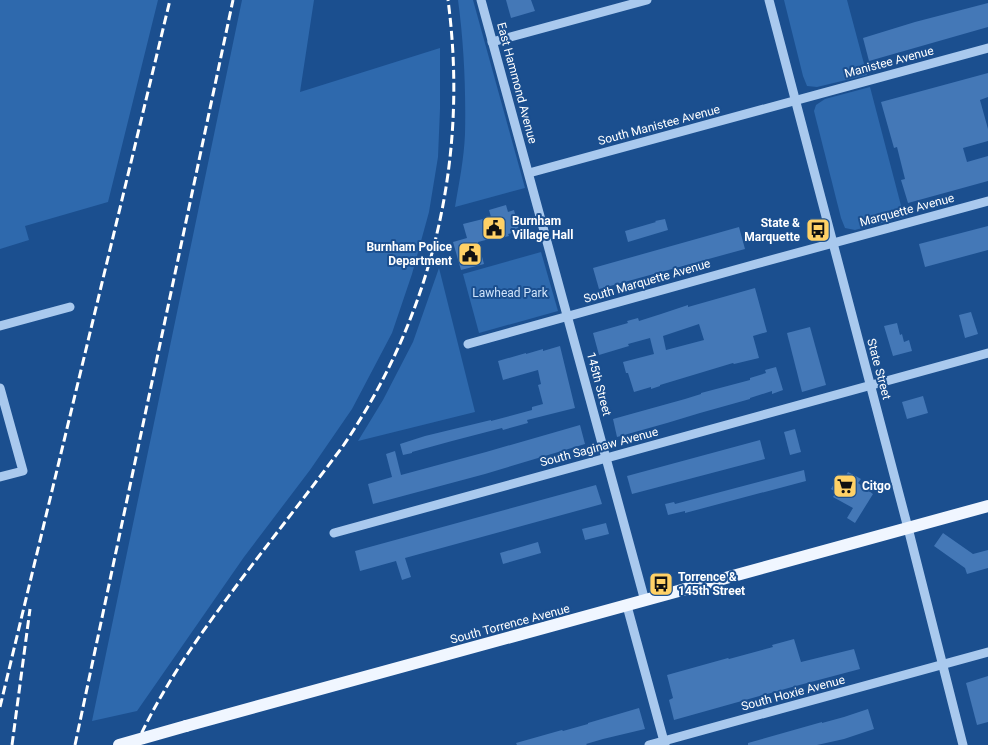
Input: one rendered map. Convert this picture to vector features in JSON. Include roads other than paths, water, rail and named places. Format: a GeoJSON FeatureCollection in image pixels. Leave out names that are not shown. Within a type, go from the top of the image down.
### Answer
{"type":"FeatureCollection","features":[{"type":"Feature","properties":{"kind":"main road","name":"South Torrence Avenue"},"geometry":{"type":"LineString","coordinates":[[119,745],[988,506]]}},
{"type":"Feature","properties":{"kind":"street","name":"East Hammond Avenue"},"geometry":{"type":"LineString","coordinates":[[481,0],[528,174]]}},
{"type":"Feature","properties":{"kind":"street"},"geometry":{"type":"LineString","coordinates":[[492,42],[628,2],[647,0]]}},
{"type":"Feature","properties":{"kind":"street","name":"State Street"},"geometry":{"type":"LineString","coordinates":[[769,0],[963,745]]}},
{"type":"Feature","properties":{"kind":"street","name":"Manistee Avenue"},"geometry":{"type":"LineString","coordinates":[[796,100],[988,48]]}},
{"type":"Feature","properties":{"kind":"street","name":"South Manistee Avenue"},"geometry":{"type":"LineString","coordinates":[[528,174],[796,100]]}},
{"type":"Feature","properties":{"kind":"street","name":"145th Street"},"geometry":{"type":"LineString","coordinates":[[528,174],[645,601]]}},
{"type":"Feature","properties":{"kind":"street","name":"Marquette Avenue"},"geometry":{"type":"LineString","coordinates":[[833,243],[988,201]]}},
{"type":"Feature","properties":{"kind":"street","name":"South Marquette Avenue"},"geometry":{"type":"LineString","coordinates":[[468,344],[833,243]]}},
{"type":"Feature","properties":{"kind":"street"},"geometry":{"type":"LineString","coordinates":[[0,326],[70,307]]}},
{"type":"Feature","properties":{"kind":"street","name":"South Saginaw Avenue"},"geometry":{"type":"LineString","coordinates":[[334,533],[988,354]]}},
{"type":"Feature","properties":{"kind":"street"},"geometry":{"type":"LineString","coordinates":[[0,388],[23,471],[0,477]]}},
{"type":"Feature","properties":{"kind":"street"},"geometry":{"type":"LineString","coordinates":[[628,606],[665,743]]}},
{"type":"Feature","properties":{"kind":"street","name":"South Hoxie Avenue"},"geometry":{"type":"LineString","coordinates":[[649,745],[665,743],[988,652]]}},
{"type":"Feature","properties":{"kind":"railway"},"geometry":{"type":"LineString","coordinates":[[0,707],[170,0]]}},
{"type":"Feature","properties":{"kind":"railway"},"geometry":{"type":"LineString","coordinates":[[75,745],[233,0]]}},
{"type":"Feature","properties":{"kind":"railway"},"geometry":{"type":"LineString","coordinates":[[136,745],[172,677],[200,635],[343,446],[374,395],[400,343],[421,289],[437,233],[448,176],[453,118],[453,59],[448,0]]}},
{"type":"Feature","properties":{"kind":"railway"},"geometry":{"type":"LineString","coordinates":[[12,745],[30,609]]}},
{"type":"Feature","properties":{"kind":"place","name":"Burnham Village Hall"},"geometry":{"type":"Point","coordinates":[494,228]}},
{"type":"Feature","properties":{"kind":"place","name":"State & Marquette"},"geometry":{"type":"Point","coordinates":[818,230]}},
{"type":"Feature","properties":{"kind":"place","name":"Burnham Police Department"},"geometry":{"type":"Point","coordinates":[470,254]}},
{"type":"Feature","properties":{"kind":"place","name":"Citgo"},"geometry":{"type":"Point","coordinates":[845,486]}},
{"type":"Feature","properties":{"kind":"place","name":"Torrence & 145th Street"},"geometry":{"type":"Point","coordinates":[661,584]}},
{"type":"Feature","properties":{"kind":"park label","name":"Lawhead Park"},"geometry":{"type":"Point","coordinates":[510,293]}}]}
